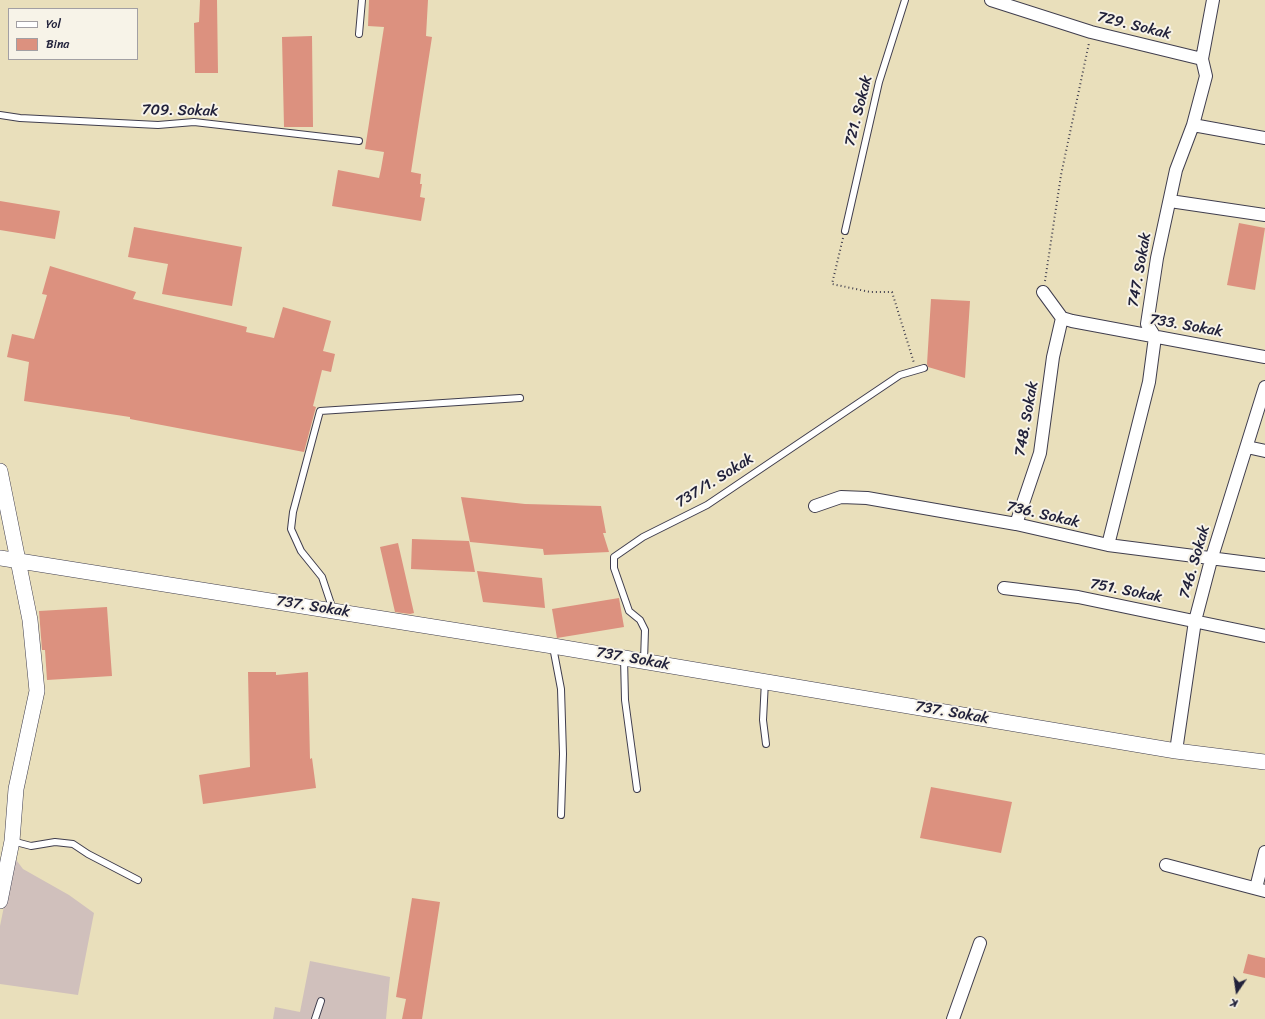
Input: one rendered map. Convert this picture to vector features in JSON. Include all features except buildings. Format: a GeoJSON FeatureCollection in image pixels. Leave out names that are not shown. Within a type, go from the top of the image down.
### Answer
{"type":"FeatureCollection","features":[{"type":"Feature","properties":{"kind":"street","name":"729. Sokak"},"geometry":{"type":"LineString","coordinates":[[991,0],[1091,32],[1202,59]]}},
{"type":"Feature","properties":{"kind":"street","name":"747. Sokak"},"geometry":{"type":"LineString","coordinates":[[1155,337],[1147,324],[1157,258],[1176,170],[1193,125],[1206,76],[1202,59],[1213,0]]}},
{"type":"Feature","properties":{"kind":"street"},"geometry":{"type":"LineString","coordinates":[[1193,125],[1265,138]]}},
{"type":"Feature","properties":{"kind":"street"},"geometry":{"type":"LineString","coordinates":[[1170,201],[1265,215]]}},
{"type":"Feature","properties":{"kind":"street"},"geometry":{"type":"LineString","coordinates":[[1043,292],[1062,318]]}},
{"type":"Feature","properties":{"kind":"street","name":"733. Sokak"},"geometry":{"type":"LineString","coordinates":[[1062,318],[1265,357]]}},
{"type":"Feature","properties":{"kind":"street","name":"748. Sokak"},"geometry":{"type":"LineString","coordinates":[[1016,524],[1040,453],[1054,358],[1062,318]]}},
{"type":"Feature","properties":{"kind":"street"},"geometry":{"type":"LineString","coordinates":[[1108,545],[1149,382],[1155,337]]}},
{"type":"Feature","properties":{"kind":"street","name":"746. Sokak"},"geometry":{"type":"LineString","coordinates":[[1176,751],[1195,621],[1211,560],[1265,387]]}},
{"type":"Feature","properties":{"kind":"street"},"geometry":{"type":"LineString","coordinates":[[1247,447],[1265,451]]}},
{"type":"Feature","properties":{"kind":"street"},"geometry":{"type":"LineString","coordinates":[[0,471],[30,620],[37,690],[16,789],[12,841],[0,901]]}},
{"type":"Feature","properties":{"kind":"street","name":"736. Sokak"},"geometry":{"type":"LineString","coordinates":[[815,506],[841,497],[867,498],[1016,524],[1108,545],[1211,560],[1265,565]]}},
{"type":"Feature","properties":{"kind":"street","name":"737. Sokak"},"geometry":{"type":"LineString","coordinates":[[0,558],[553,646],[1176,751],[1265,762]]}},
{"type":"Feature","properties":{"kind":"street","name":"751. Sokak"},"geometry":{"type":"LineString","coordinates":[[1004,588],[1078,597],[1265,636]]}},
{"type":"Feature","properties":{"kind":"street"},"geometry":{"type":"LineString","coordinates":[[1166,865],[1260,890],[1265,852]]}},
{"type":"Feature","properties":{"kind":"street"},"geometry":{"type":"LineString","coordinates":[[953,1019],[980,943]]}},
{"type":"Feature","properties":{"kind":"lane"},"geometry":{"type":"LineString","coordinates":[[359,34],[362,0]]}},
{"type":"Feature","properties":{"kind":"lane","name":"721. Sokak"},"geometry":{"type":"LineString","coordinates":[[845,230],[879,82],[905,0]]}},
{"type":"Feature","properties":{"kind":"lane","name":"709. Sokak"},"geometry":{"type":"LineString","coordinates":[[0,115],[20,118],[158,125],[194,122],[358,141]]}},
{"type":"Feature","properties":{"kind":"lane","name":"737/1. Sokak"},"geometry":{"type":"LineString","coordinates":[[644,661],[645,630],[640,620],[629,611],[614,568],[614,557],[643,537],[707,505],[900,375],[924,368]]}},
{"type":"Feature","properties":{"kind":"lane"},"geometry":{"type":"LineString","coordinates":[[333,610],[322,577],[300,551],[291,529],[292,512],[320,411],[520,398]]}},
{"type":"Feature","properties":{"kind":"lane"},"geometry":{"type":"LineString","coordinates":[[553,646],[561,689],[563,754],[561,815]]}},
{"type":"Feature","properties":{"kind":"lane"},"geometry":{"type":"LineString","coordinates":[[624,658],[625,700],[637,789]]}},
{"type":"Feature","properties":{"kind":"lane"},"geometry":{"type":"LineString","coordinates":[[765,682],[763,720],[766,744]]}},
{"type":"Feature","properties":{"kind":"lane"},"geometry":{"type":"LineString","coordinates":[[12,841],[31,846],[55,842],[73,844],[88,854],[138,880]]}},
{"type":"Feature","properties":{"kind":"lane"},"geometry":{"type":"LineString","coordinates":[[315,1019],[321,1001]]}},
{"type":"Feature","properties":{"kind":"path"},"geometry":{"type":"LineString","coordinates":[[1043,292],[1061,175],[1091,32]]}},
{"type":"Feature","properties":{"kind":"path"},"geometry":{"type":"LineString","coordinates":[[845,230],[832,284],[870,292],[892,292],[901,326],[916,370]]}},
{"type":"Feature","properties":{"kind":"shaded area"},"geometry":{"type":"Polygon","coordinates":[[[14,857],[23,869],[69,895],[94,913],[78,995],[0,984],[0,926],[14,857]]]}},
{"type":"Feature","properties":{"kind":"shaded area"},"geometry":{"type":"Polygon","coordinates":[[[310,961],[390,977],[386,1019],[273,1019],[275,1007],[300,1012],[310,961]]]}}]}
